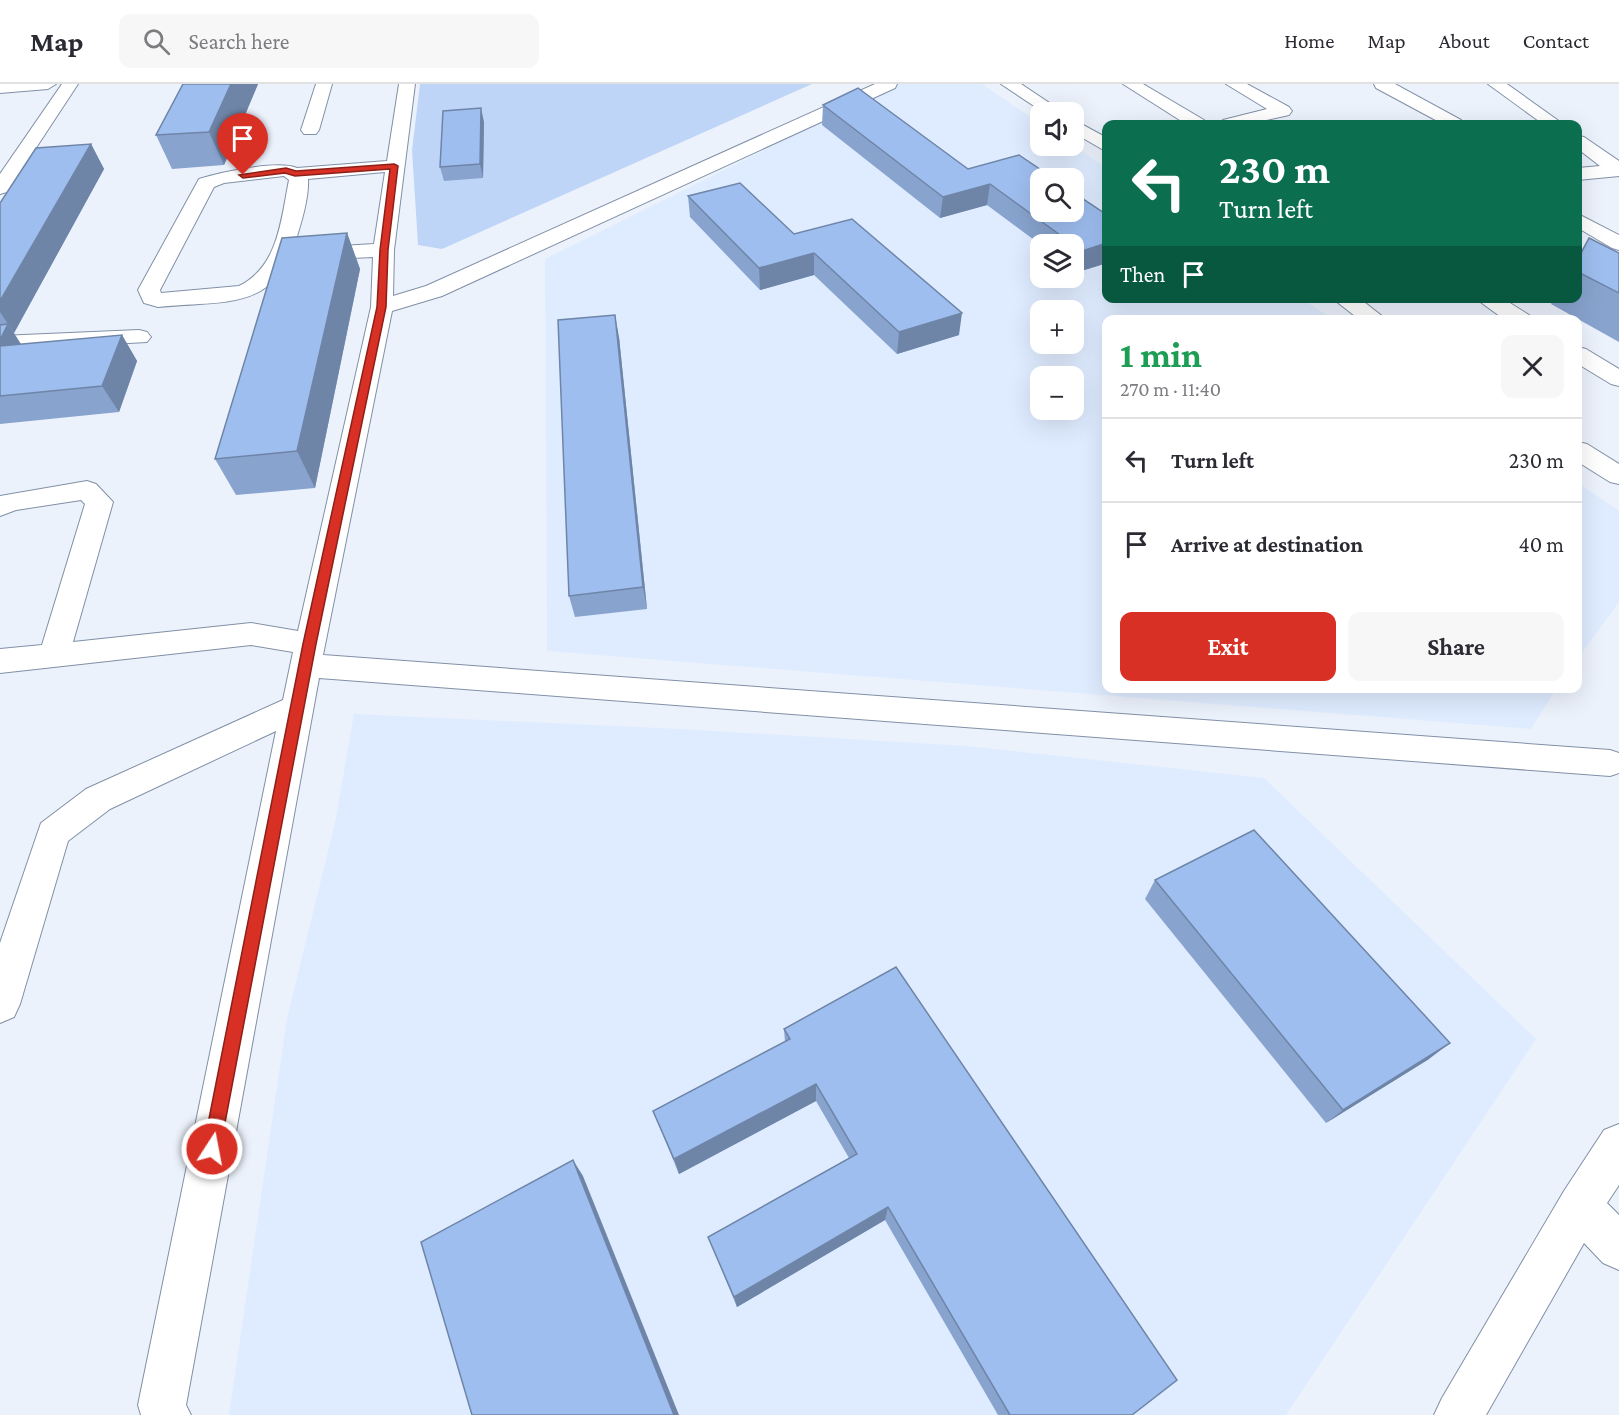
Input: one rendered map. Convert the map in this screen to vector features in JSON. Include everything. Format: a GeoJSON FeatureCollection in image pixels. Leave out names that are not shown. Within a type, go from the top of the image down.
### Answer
{"type":"FeatureCollection","features":[{"type":"Feature","properties":{"kind":"street"},"geometry":{"type":"LineString","coordinates":[[0,88],[48,84]]}},
{"type":"Feature","properties":{"kind":"street"},"geometry":{"type":"LineString","coordinates":[[0,188],[70,84]]}},
{"type":"Feature","properties":{"kind":"street"},"geometry":{"type":"LineString","coordinates":[[310,130],[324,84]]}},
{"type":"Feature","properties":{"kind":"street"},"geometry":{"type":"LineString","coordinates":[[166,1415],[162,1405],[297,707],[382,307],[384,250],[407,84]]}},
{"type":"Feature","properties":{"kind":"street"},"geometry":{"type":"LineString","coordinates":[[382,307],[434,291],[889,84]]}},
{"type":"Feature","properties":{"kind":"street"},"geometry":{"type":"LineString","coordinates":[[1009,84],[1038,102]]}},
{"type":"Feature","properties":{"kind":"street"},"geometry":{"type":"LineString","coordinates":[[1131,84],[1191,120]]}},
{"type":"Feature","properties":{"kind":"street"},"geometry":{"type":"LineString","coordinates":[[1234,84],[1282,111],[1245,120]]}},
{"type":"Feature","properties":{"kind":"street"},"geometry":{"type":"LineString","coordinates":[[1382,84],[1448,120]]}},
{"type":"Feature","properties":{"kind":"street"},"geometry":{"type":"LineString","coordinates":[[1496,84],[1548,120]]}},
{"type":"Feature","properties":{"kind":"street"},"geometry":{"type":"LineString","coordinates":[[1084,131],[1102,143]]}},
{"type":"Feature","properties":{"kind":"street"},"geometry":{"type":"LineString","coordinates":[[1582,144],[1619,169]]}},
{"type":"Feature","properties":{"kind":"street"},"geometry":{"type":"LineString","coordinates":[[295,174],[299,180],[282,255],[271,273],[256,288],[244,292],[158,300],[152,297],[149,290],[206,183],[221,178],[286,170],[295,174],[394,166]]}},
{"type":"Feature","properties":{"kind":"street"},"geometry":{"type":"LineString","coordinates":[[1582,174],[1619,169]]}},
{"type":"Feature","properties":{"kind":"street"},"geometry":{"type":"LineString","coordinates":[[1582,222],[1619,244]]}},
{"type":"Feature","properties":{"kind":"street"},"geometry":{"type":"LineString","coordinates":[[282,255],[384,250]]}},
{"type":"Feature","properties":{"kind":"street"},"geometry":{"type":"LineString","coordinates":[[1350,303],[1368,315]]}},
{"type":"Feature","properties":{"kind":"street"},"geometry":{"type":"LineString","coordinates":[[1494,303],[1513,315]]}},
{"type":"Feature","properties":{"kind":"street"},"geometry":{"type":"LineString","coordinates":[[0,343],[139,337]]}},
{"type":"Feature","properties":{"kind":"street"},"geometry":{"type":"LineString","coordinates":[[1582,356],[1619,379]]}},
{"type":"Feature","properties":{"kind":"street"},"geometry":{"type":"LineString","coordinates":[[1582,453],[1619,476]]}},
{"type":"Feature","properties":{"kind":"street"},"geometry":{"type":"LineString","coordinates":[[0,507],[10,502],[87,490],[99,502],[54,655]]}},
{"type":"Feature","properties":{"kind":"street"},"geometry":{"type":"LineString","coordinates":[[0,661],[250,634],[308,654],[1616,763]]}},
{"type":"Feature","properties":{"kind":"street"},"geometry":{"type":"LineString","coordinates":[[0,1004],[53,833],[98,799],[297,707]]}},
{"type":"Feature","properties":{"kind":"street"},"geometry":{"type":"LineString","coordinates":[[1459,1415],[1580,1207],[1619,1145]]}},
{"type":"Feature","properties":{"kind":"street"},"geometry":{"type":"LineString","coordinates":[[1580,1207],[1619,1247]]}},
{"type":"Feature","properties":{"kind":"shaded area"},"geometry":{"type":"Polygon","coordinates":[[[420,84],[812,84],[442,249],[418,245],[412,150],[420,84]]]}},
{"type":"Feature","properties":{"kind":"shaded area"},"geometry":{"type":"Polygon","coordinates":[[[897,84],[982,84],[1030,117],[1030,156],[1084,156],[1084,153],[1102,165],[1102,303],[1308,303],[1327,315],[1102,315],[1102,693],[1554,693],[1531,729],[547,651],[545,259],[897,84]]]}},
{"type":"Feature","properties":{"kind":"shaded area"},"geometry":{"type":"Polygon","coordinates":[[[1582,486],[1619,511],[1619,602],[1582,653],[1582,486]]]}},
{"type":"Feature","properties":{"kind":"shaded area"},"geometry":{"type":"Polygon","coordinates":[[[354,714],[681,729],[967,746],[1264,778],[1536,1039],[1286,1415],[229,1415],[287,1018],[335,823],[354,714]]]}},
{"type":"Feature","properties":{"kind":"building"},"geometry":{"type":"Polygon","coordinates":[[[183,84],[231,84],[209,132],[156,135],[183,84]]]}},
{"type":"Feature","properties":{"kind":"building"},"geometry":{"type":"Polygon","coordinates":[[[858,88],[968,169],[1019,155],[1038,168],[1030,168],[1030,213],[990,184],[943,197],[823,105],[858,88]]]}},
{"type":"Feature","properties":{"kind":"building"},"geometry":{"type":"Polygon","coordinates":[[[481,108],[480,164],[440,167],[443,111],[481,108]]]}},
{"type":"Feature","properties":{"kind":"building"},"geometry":{"type":"Polygon","coordinates":[[[91,144],[0,301],[0,203],[36,148],[91,144]]]}},
{"type":"Feature","properties":{"kind":"building"},"geometry":{"type":"Polygon","coordinates":[[[740,183],[794,234],[852,219],[962,313],[899,332],[814,253],[759,268],[688,196],[740,183]]]}},
{"type":"Feature","properties":{"kind":"building"},"geometry":{"type":"Polygon","coordinates":[[[1084,200],[1102,212],[1102,245],[1084,250],[1084,234],[1059,234],[1042,222],[1084,222],[1084,200]]]}},
{"type":"Feature","properties":{"kind":"building"},"geometry":{"type":"Polygon","coordinates":[[[347,233],[297,451],[215,459],[282,238],[347,233]]]}},
{"type":"Feature","properties":{"kind":"building"},"geometry":{"type":"Polygon","coordinates":[[[1589,238],[1619,253],[1619,293],[1582,274],[1582,251],[1589,238]]]}},
{"type":"Feature","properties":{"kind":"building"},"geometry":{"type":"Polygon","coordinates":[[[615,315],[643,587],[569,596],[558,320],[615,315]]]}},
{"type":"Feature","properties":{"kind":"building"},"geometry":{"type":"Polygon","coordinates":[[[8,324],[0,340],[0,325],[8,324]]]}},
{"type":"Feature","properties":{"kind":"building"},"geometry":{"type":"Polygon","coordinates":[[[122,335],[102,386],[0,396],[0,346],[122,335]]]}},
{"type":"Feature","properties":{"kind":"building"},"geometry":{"type":"Polygon","coordinates":[[[1254,830],[1450,1043],[1343,1110],[1155,880],[1254,830]]]}},
{"type":"Feature","properties":{"kind":"building"},"geometry":{"type":"Polygon","coordinates":[[[896,967],[1177,1380],[1132,1415],[1010,1415],[888,1207],[734,1297],[708,1237],[857,1154],[816,1084],[674,1159],[653,1111],[790,1039],[784,1029],[896,967]]]}},
{"type":"Feature","properties":{"kind":"building"},"geometry":{"type":"Polygon","coordinates":[[[573,1160],[674,1415],[472,1415],[421,1242],[573,1160]]]}},
{"type":"Feature","properties":{"kind":"route"},"geometry":{"type":"LineString","coordinates":[[212,1149],[310,644],[382,307],[384,250],[394,166],[295,174],[286,170],[243,175]]}}]}
